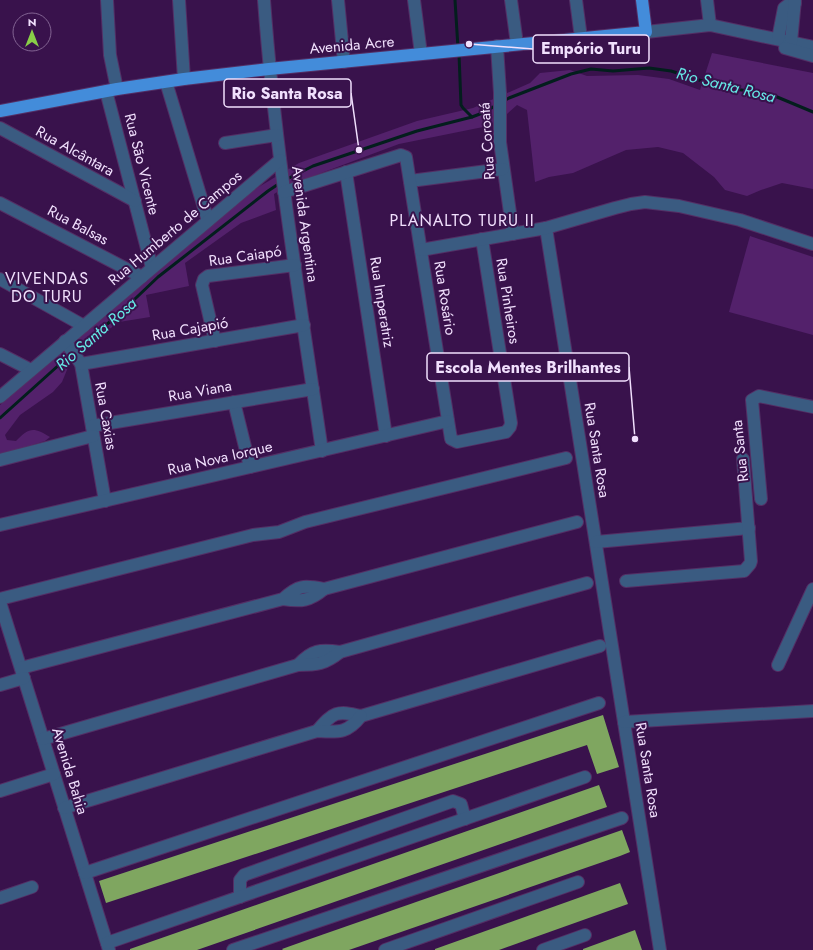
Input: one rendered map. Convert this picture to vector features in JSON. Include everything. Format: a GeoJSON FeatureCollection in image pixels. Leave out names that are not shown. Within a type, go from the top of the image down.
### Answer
{"type":"FeatureCollection","features":[{"type":"Feature","properties":{"kind":"main road"},"geometry":{"type":"LineString","coordinates":[[642,0],[646,32]]}},
{"type":"Feature","properties":{"kind":"main road","name":"Avenida Acre"},"geometry":{"type":"LineString","coordinates":[[0,111],[184,78],[646,32]]}},
{"type":"Feature","properties":{"kind":"street","name":"Rua São Vicente"},"geometry":{"type":"LineString","coordinates":[[107,0],[112,90],[135,201],[152,268]]}},
{"type":"Feature","properties":{"kind":"street"},"geometry":{"type":"LineString","coordinates":[[179,0],[184,78]]}},
{"type":"Feature","properties":{"kind":"street","name":"Avenida Argentina"},"geometry":{"type":"LineString","coordinates":[[264,0],[269,69],[284,190],[322,451]]}},
{"type":"Feature","properties":{"kind":"street"},"geometry":{"type":"LineString","coordinates":[[338,0],[344,62]]}},
{"type":"Feature","properties":{"kind":"street"},"geometry":{"type":"LineString","coordinates":[[414,0],[421,54]]}},
{"type":"Feature","properties":{"kind":"street"},"geometry":{"type":"LineString","coordinates":[[511,0],[517,44]]}},
{"type":"Feature","properties":{"kind":"street"},"geometry":{"type":"LineString","coordinates":[[576,0],[581,38]]}},
{"type":"Feature","properties":{"kind":"street"},"geometry":{"type":"LineString","coordinates":[[707,0],[710,25]]}},
{"type":"Feature","properties":{"kind":"street"},"geometry":{"type":"LineString","coordinates":[[778,39],[784,8],[795,2],[791,42]]}},
{"type":"Feature","properties":{"kind":"street","name":"Avenida Acre"},"geometry":{"type":"LineString","coordinates":[[646,32],[710,25],[813,47]]}},
{"type":"Feature","properties":{"kind":"street","name":"Avenida Acre"},"geometry":{"type":"LineString","coordinates":[[710,25],[813,56]]}},
{"type":"Feature","properties":{"kind":"street","name":"Rua Coroatá"},"geometry":{"type":"LineString","coordinates":[[497,46],[500,93],[500,142],[513,234]]}},
{"type":"Feature","properties":{"kind":"street"},"geometry":{"type":"LineString","coordinates":[[166,82],[208,221]]}},
{"type":"Feature","properties":{"kind":"street","name":"Rua Alcântara"},"geometry":{"type":"LineString","coordinates":[[0,128],[135,201]]}},
{"type":"Feature","properties":{"kind":"street"},"geometry":{"type":"LineString","coordinates":[[226,143],[277,135]]}},
{"type":"Feature","properties":{"kind":"street","name":"Rua Rosário"},"geometry":{"type":"LineString","coordinates":[[346,172],[401,155],[406,157],[448,422],[451,439],[454,441]]}},
{"type":"Feature","properties":{"kind":"street","name":"Rua Humberto de Campos"},"geometry":{"type":"LineString","coordinates":[[0,397],[31,370],[67,343],[84,326],[208,221],[281,166]]}},
{"type":"Feature","properties":{"kind":"street"},"geometry":{"type":"LineString","coordinates":[[410,181],[504,169]]}},
{"type":"Feature","properties":{"kind":"street"},"geometry":{"type":"LineString","coordinates":[[284,190],[346,172]]}},
{"type":"Feature","properties":{"kind":"street","name":"Rua Imperatriz"},"geometry":{"type":"LineString","coordinates":[[346,172],[386,436]]}},
{"type":"Feature","properties":{"kind":"street"},"geometry":{"type":"LineString","coordinates":[[421,250],[546,228],[631,204],[645,202],[661,203],[740,220],[813,244]]}},
{"type":"Feature","properties":{"kind":"street","name":"Rua Balsas"},"geometry":{"type":"LineString","coordinates":[[0,203],[142,277]]}},
{"type":"Feature","properties":{"kind":"street","name":"Rua Santa Rosa"},"geometry":{"type":"LineString","coordinates":[[546,228],[660,950]]}},
{"type":"Feature","properties":{"kind":"street","name":"Rua Pinheiros"},"geometry":{"type":"LineString","coordinates":[[454,441],[457,442],[506,432],[510,427],[502,363],[482,239]]}},
{"type":"Feature","properties":{"kind":"street","name":"Rua Caiapó"},"geometry":{"type":"LineString","coordinates":[[215,341],[202,281],[208,276],[295,266]]}},
{"type":"Feature","properties":{"kind":"street"},"geometry":{"type":"LineString","coordinates":[[0,279],[84,326]]}},
{"type":"Feature","properties":{"kind":"street","name":"Rua Cajapió"},"geometry":{"type":"LineString","coordinates":[[80,362],[304,326]]}},
{"type":"Feature","properties":{"kind":"street","name":"Rua Caxias"},"geometry":{"type":"LineString","coordinates":[[67,343],[80,362],[105,501]]}},
{"type":"Feature","properties":{"kind":"street"},"geometry":{"type":"LineString","coordinates":[[0,354],[31,370]]}},
{"type":"Feature","properties":{"kind":"street","name":"Rua Viana"},"geometry":{"type":"LineString","coordinates":[[0,460],[92,431],[234,402],[313,389]]}},
{"type":"Feature","properties":{"kind":"street","name":"Rua Santa"},"geometry":{"type":"LineString","coordinates":[[761,499],[752,400],[758,396],[813,407]]}},
{"type":"Feature","properties":{"kind":"street"},"geometry":{"type":"LineString","coordinates":[[234,402],[250,467]]}},
{"type":"Feature","properties":{"kind":"street","name":"Rua Nova Iorque"},"geometry":{"type":"LineString","coordinates":[[0,525],[448,422]]}},
{"type":"Feature","properties":{"kind":"street"},"geometry":{"type":"LineString","coordinates":[[2,600],[253,535],[279,532],[305,522],[566,458]]}},
{"type":"Feature","properties":{"kind":"street"},"geometry":{"type":"LineString","coordinates":[[626,581],[744,570],[750,564],[749,528],[743,459]]}},
{"type":"Feature","properties":{"kind":"street"},"geometry":{"type":"LineString","coordinates":[[0,686],[24,671],[283,599],[299,601],[306,600],[313,598],[324,588],[577,522]]}},
{"type":"Feature","properties":{"kind":"street"},"geometry":{"type":"LineString","coordinates":[[596,542],[749,528]]}},
{"type":"Feature","properties":{"kind":"street"},"geometry":{"type":"LineString","coordinates":[[47,738],[298,665],[311,653],[320,650],[340,652],[587,583]]}},
{"type":"Feature","properties":{"kind":"street"},"geometry":{"type":"LineString","coordinates":[[778,665],[813,589]]}},
{"type":"Feature","properties":{"kind":"street","name":"Avenida Bahia"},"geometry":{"type":"LineString","coordinates":[[2,600],[47,738],[54,774],[68,807],[110,945]]}},
{"type":"Feature","properties":{"kind":"street"},"geometry":{"type":"LineString","coordinates":[[317,731],[333,714],[340,712],[361,716],[600,646]]}},
{"type":"Feature","properties":{"kind":"street"},"geometry":{"type":"LineString","coordinates":[[88,872],[599,703]]}},
{"type":"Feature","properties":{"kind":"street"},"geometry":{"type":"LineString","coordinates":[[624,722],[813,711]]}},
{"type":"Feature","properties":{"kind":"street"},"geometry":{"type":"LineString","coordinates":[[68,807],[317,731],[340,732],[355,724],[361,716]]}},
{"type":"Feature","properties":{"kind":"street"},"geometry":{"type":"LineString","coordinates":[[0,791],[54,774]]}},
{"type":"Feature","properties":{"kind":"street"},"geometry":{"type":"LineString","coordinates":[[110,945],[240,897],[585,777]]}},
{"type":"Feature","properties":{"kind":"street"},"geometry":{"type":"LineString","coordinates":[[240,897],[240,880],[244,875],[446,803],[456,801],[461,804],[465,819]]}},
{"type":"Feature","properties":{"kind":"street"},"geometry":{"type":"LineString","coordinates":[[233,950],[622,818]]}},
{"type":"Feature","properties":{"kind":"street"},"geometry":{"type":"LineString","coordinates":[[385,950],[578,882]]}},
{"type":"Feature","properties":{"kind":"street"},"geometry":{"type":"LineString","coordinates":[[0,898],[32,887]]}},
{"type":"Feature","properties":{"kind":"street"},"geometry":{"type":"LineString","coordinates":[[543,950],[585,935]]}},
{"type":"Feature","properties":{"kind":"shaded area"},"geometry":{"type":"Polygon","coordinates":[[[712,53],[813,73],[813,189],[782,183],[747,196],[725,190],[714,177],[683,153],[658,147],[626,150],[573,173],[549,177],[535,182],[527,110],[517,105],[507,114],[488,126],[399,144],[289,185],[274,194],[276,210],[241,223],[185,263],[189,286],[146,295],[150,317],[119,322],[80,351],[69,365],[62,382],[53,392],[20,415],[5,435],[7,440],[16,441],[28,431],[36,430],[50,437],[45,441],[0,455],[0,405],[61,351],[252,191],[299,163],[417,121],[473,108],[530,83],[540,73],[570,70],[587,76],[638,75],[669,79],[700,90],[712,53]]]}},
{"type":"Feature","properties":{"kind":"shaded area"},"geometry":{"type":"Polygon","coordinates":[[[750,236],[813,257],[813,335],[729,312],[750,236]]]}},
{"type":"Feature","properties":{"kind":"building"},"geometry":{"type":"Polygon","coordinates":[[[603,715],[619,767],[597,774],[587,745],[106,903],[99,881],[603,715]]]}},
{"type":"Feature","properties":{"kind":"building"},"geometry":{"type":"Polygon","coordinates":[[[599,785],[607,807],[197,950],[130,950],[130,949],[599,785]]]}},
{"type":"Feature","properties":{"kind":"building"},"geometry":{"type":"Polygon","coordinates":[[[622,830],[630,852],[620,856],[349,950],[282,949],[310,939],[622,830]]]}},
{"type":"Feature","properties":{"kind":"building"},"geometry":{"type":"Polygon","coordinates":[[[620,883],[628,904],[499,950],[435,950],[435,949],[620,883]]]}},
{"type":"Feature","properties":{"kind":"building"},"geometry":{"type":"Polygon","coordinates":[[[635,930],[642,950],[583,950],[583,949],[635,930]]]}},
{"type":"Feature","properties":{"kind":"waterway"},"geometry":{"type":"LineString","coordinates":[[455,0],[458,48]]}},
{"type":"Feature","properties":{"kind":"waterway"},"geometry":{"type":"LineString","coordinates":[[459,54],[461,105],[472,117]]}},
{"type":"Feature","properties":{"kind":"waterway","name":"Rio Santa Rosa"},"geometry":{"type":"LineString","coordinates":[[502,102],[571,74],[591,69],[613,71],[649,68],[671,71],[721,87],[770,94],[813,112]]}},
{"type":"Feature","properties":{"kind":"waterway","name":"Rio Santa Rosa"},"geometry":{"type":"LineString","coordinates":[[285,180],[313,166],[417,131],[472,117],[485,112],[498,104]]}},
{"type":"Feature","properties":{"kind":"waterway","name":"Rio Santa Rosa"},"geometry":{"type":"LineString","coordinates":[[74,351],[117,316],[158,277],[280,183]]}},
{"type":"Feature","properties":{"kind":"waterway","name":"Rio Santa Rosa"},"geometry":{"type":"LineString","coordinates":[[0,418],[70,355]]}},
{"type":"Feature","properties":{"kind":"place","name":"Empório Turu"},"geometry":{"type":"Point","coordinates":[469,44]}},
{"type":"Feature","properties":{"kind":"place","name":"Rio Santa Rosa"},"geometry":{"type":"Point","coordinates":[359,150]}},
{"type":"Feature","properties":{"kind":"place","name":"Escola Mentes Brilhantes"},"geometry":{"type":"Point","coordinates":[635,439]}},
{"type":"Feature","properties":{"kind":"district","name":"PLANALTO TURU II"},"geometry":{"type":"Point","coordinates":[462,220]}},
{"type":"Feature","properties":{"kind":"district","name":"VIVENDAS DO TURU"},"geometry":{"type":"Point","coordinates":[47,287]}}]}
